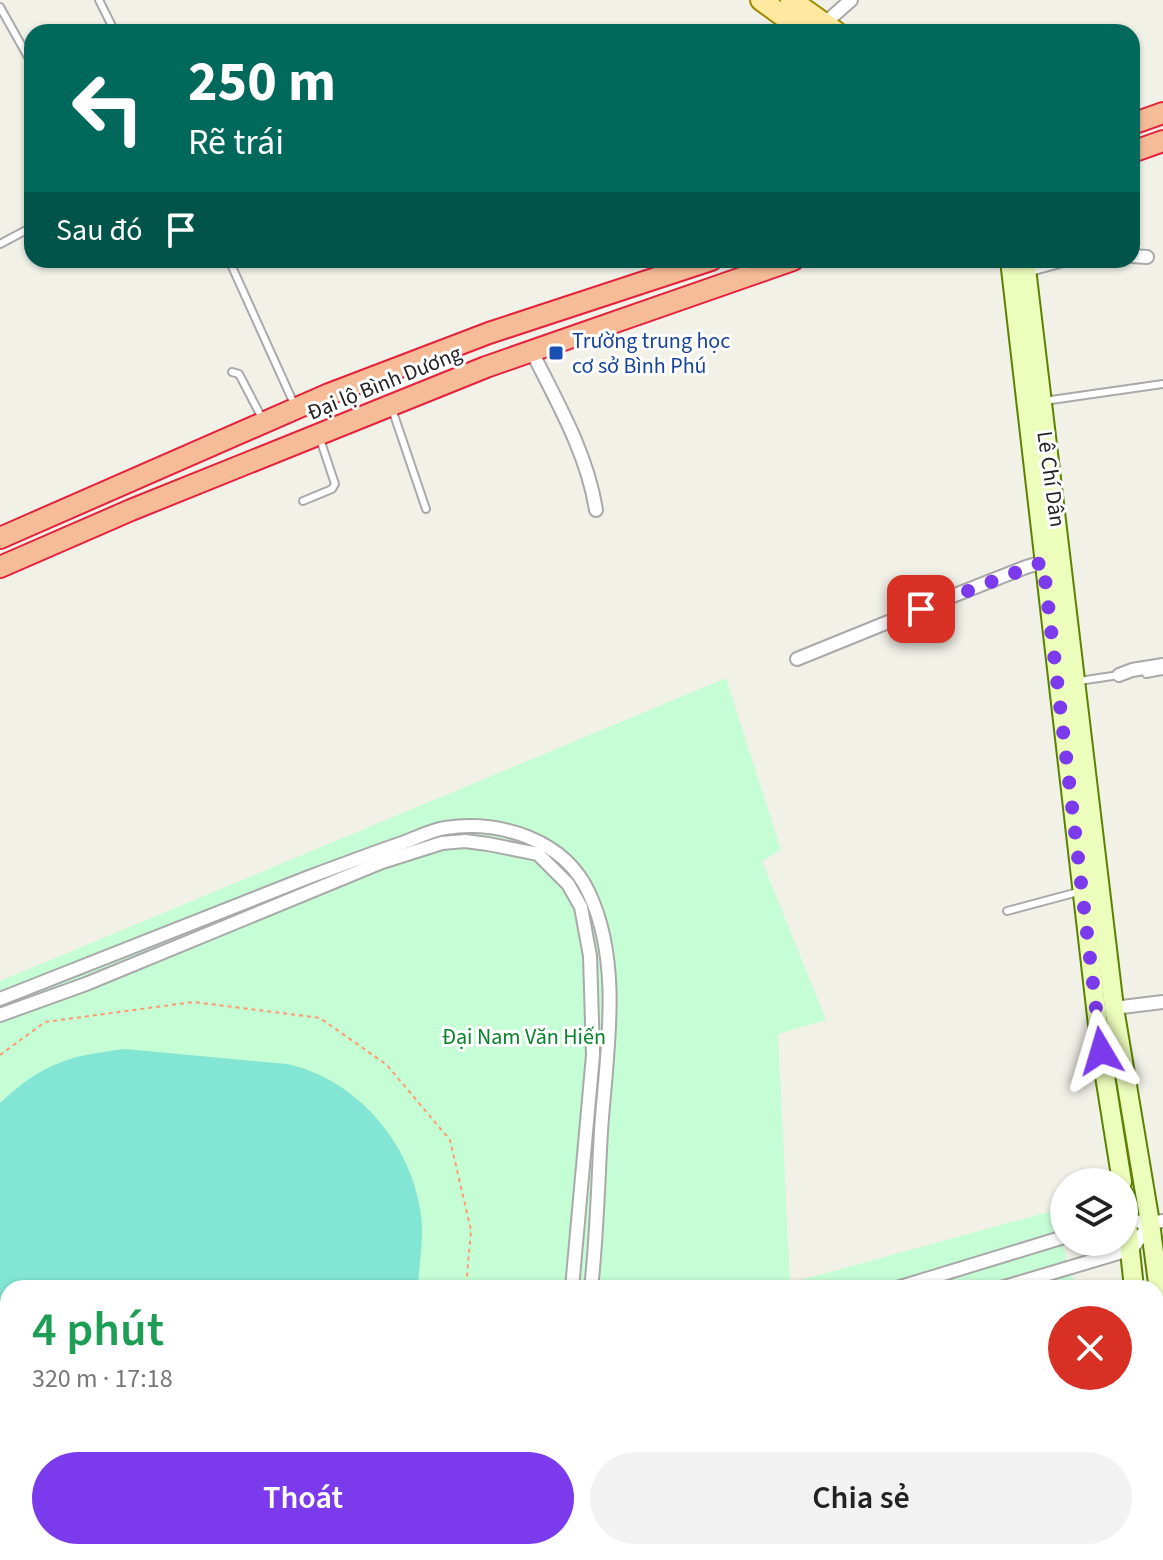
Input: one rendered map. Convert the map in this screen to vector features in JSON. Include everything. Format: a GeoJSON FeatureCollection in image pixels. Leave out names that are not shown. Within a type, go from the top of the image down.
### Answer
{"type":"FeatureCollection","features":[{"type":"Feature","properties":{"kind":"highway"},"geometry":{"type":"LineString","coordinates":[[1140,121],[1163,113]]}},
{"type":"Feature","properties":{"kind":"highway"},"geometry":{"type":"LineString","coordinates":[[1140,149],[1163,141]]}},
{"type":"Feature","properties":{"kind":"highway","name":"Đại lộ Bình Dương"},"geometry":{"type":"LineString","coordinates":[[0,537],[297,409],[489,333],[687,268]]}},
{"type":"Feature","properties":{"kind":"highway","name":"Đại lộ Bình Dương"},"geometry":{"type":"LineString","coordinates":[[0,567],[131,510],[531,350],[770,268]]}},
{"type":"Feature","properties":{"kind":"highway"},"geometry":{"type":"LineString","coordinates":[[584,302],[594,328]]}},
{"type":"Feature","properties":{"kind":"main road"},"geometry":{"type":"LineString","coordinates":[[761,0],[794,24]]}},
{"type":"Feature","properties":{"kind":"main road"},"geometry":{"type":"LineString","coordinates":[[791,0],[824,24]]}},
{"type":"Feature","properties":{"kind":"main road","name":"Lê Chí Dân"},"geometry":{"type":"LineString","coordinates":[[1011,268],[1101,1051],[1120,1168]]}},
{"type":"Feature","properties":{"kind":"main road","name":"Lê Chí Dân"},"geometry":{"type":"LineString","coordinates":[[1026,268],[1114,1008],[1157,1222],[1159,1280]]}},
{"type":"Feature","properties":{"kind":"main road"},"geometry":{"type":"LineString","coordinates":[[1132,1256],[1134,1280]]}},
{"type":"Feature","properties":{"kind":"street"},"geometry":{"type":"LineString","coordinates":[[833,24],[851,0]]}},
{"type":"Feature","properties":{"kind":"street"},"geometry":{"type":"LineString","coordinates":[[1140,257],[1147,257]]}},
{"type":"Feature","properties":{"kind":"street"},"geometry":{"type":"LineString","coordinates":[[531,350],[574,437],[592,484],[596,510]]}},
{"type":"Feature","properties":{"kind":"street"},"geometry":{"type":"LineString","coordinates":[[797,659],[945,599],[1043,562],[1062,558]]}},
{"type":"Feature","properties":{"kind":"street"},"geometry":{"type":"LineString","coordinates":[[1119,675],[1163,665]]}},
{"type":"Feature","properties":{"kind":"street"},"geometry":{"type":"LineString","coordinates":[[0,999],[287,885],[443,829],[488,828],[516,832],[538,842],[561,855],[589,894],[600,925],[608,973],[608,1019],[592,1280]]}},
{"type":"Feature","properties":{"kind":"street"},"geometry":{"type":"LineString","coordinates":[[0,1015],[86,984],[382,862],[442,843],[465,841],[538,854],[568,884],[581,907],[590,956],[593,1055],[573,1280]]}},
{"type":"Feature","properties":{"kind":"street"},"geometry":{"type":"LineString","coordinates":[[1114,1008],[1163,1002]]}},
{"type":"Feature","properties":{"kind":"street"},"geometry":{"type":"LineString","coordinates":[[1138,1243],[1157,1222]]}},
{"type":"Feature","properties":{"kind":"street"},"geometry":{"type":"LineString","coordinates":[[923,1280],[1050,1241]]}},
{"type":"Feature","properties":{"kind":"street"},"geometry":{"type":"LineString","coordinates":[[1028,1280],[1108,1256]]}},
{"type":"Feature","properties":{"kind":"lane"},"geometry":{"type":"LineString","coordinates":[[99,0],[111,24]]}},
{"type":"Feature","properties":{"kind":"lane"},"geometry":{"type":"LineString","coordinates":[[0,7],[24,50]]}},
{"type":"Feature","properties":{"kind":"lane"},"geometry":{"type":"LineString","coordinates":[[0,244],[24,231]]}},
{"type":"Feature","properties":{"kind":"lane"},"geometry":{"type":"LineString","coordinates":[[233,268],[297,409]]}},
{"type":"Feature","properties":{"kind":"lane"},"geometry":{"type":"LineString","coordinates":[[232,372],[239,374],[264,423]]}},
{"type":"Feature","properties":{"kind":"lane"},"geometry":{"type":"LineString","coordinates":[[1041,401],[1163,384]]}},
{"type":"Feature","properties":{"kind":"lane"},"geometry":{"type":"LineString","coordinates":[[391,406],[426,509]]}},
{"type":"Feature","properties":{"kind":"lane"},"geometry":{"type":"LineString","coordinates":[[303,501],[332,489],[335,484],[319,435]]}},
{"type":"Feature","properties":{"kind":"lane"},"geometry":{"type":"LineString","coordinates":[[1075,681],[1163,671]]}},
{"type":"Feature","properties":{"kind":"lane"},"geometry":{"type":"LineString","coordinates":[[1007,911],[1082,891]]}},
{"type":"Feature","properties":{"kind":"path"},"geometry":{"type":"LineString","coordinates":[[0,1055],[45,1022],[193,1002],[320,1018],[387,1065],[450,1140],[471,1230],[467,1280]]}},
{"type":"Feature","properties":{"kind":"green space","name":"Đại Nam Văn Hiến"},"geometry":{"type":"Polygon","coordinates":[[[726,678],[781,850],[762,861],[826,1020],[778,1034],[790,1280],[0,1280],[0,981],[726,678]]]}},
{"type":"Feature","properties":{"kind":"green space","name":"Đại Nam Văn Hiến"},"geometry":{"type":"Polygon","coordinates":[[[1050,1212],[1050,1256],[1066,1256],[1074,1280],[801,1280],[1050,1212]]]}},
{"type":"Feature","properties":{"kind":"shaded area"},"geometry":{"type":"Polygon","coordinates":[[[125,1049],[287,1064],[336,1084],[377,1118],[406,1164],[416,1189],[422,1224],[419,1280],[0,1280],[0,1103],[43,1070],[87,1055],[125,1049]]]}},
{"type":"Feature","properties":{"kind":"place","name":"Trường trung học cơ sở Bình Phú"},"geometry":{"type":"Point","coordinates":[556,353]}},
{"type":"Feature","properties":{"kind":"route"},"geometry":{"type":"LineString","coordinates":[[921,609],[1043,562],[1101,1051]]}}]}
